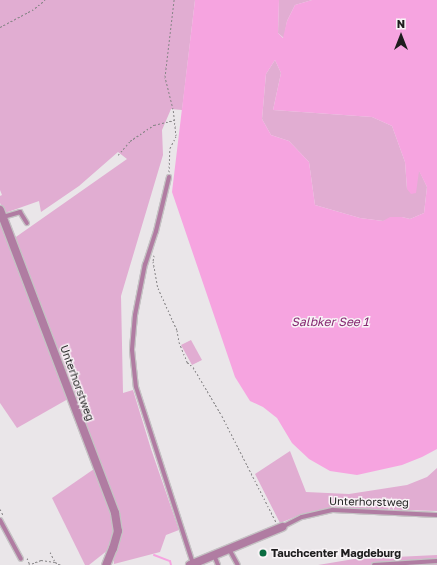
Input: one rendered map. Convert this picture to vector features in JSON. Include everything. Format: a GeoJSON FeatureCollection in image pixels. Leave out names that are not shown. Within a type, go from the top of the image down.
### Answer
{"type":"FeatureCollection","features":[{"type":"Feature","properties":{"kind":"street","name":"Unterhorstweg"},"geometry":{"type":"LineString","coordinates":[[1,214],[115,513],[118,531],[106,565]]}},
{"type":"Feature","properties":{"kind":"street","name":"Unterhorstweg"},"geometry":{"type":"LineString","coordinates":[[192,564],[280,527]]}},
{"type":"Feature","properties":{"kind":"lane"},"geometry":{"type":"LineString","coordinates":[[169,177],[144,271],[135,315],[132,350],[136,387],[192,564]]}},
{"type":"Feature","properties":{"kind":"lane"},"geometry":{"type":"LineString","coordinates":[[1,214],[20,212],[27,223]]}},
{"type":"Feature","properties":{"kind":"lane","name":"Unterhorstweg"},"geometry":{"type":"LineString","coordinates":[[280,527],[302,517],[332,510],[437,514]]}},
{"type":"Feature","properties":{"kind":"lane"},"geometry":{"type":"LineString","coordinates":[[0,520],[21,559]]}},
{"type":"Feature","properties":{"kind":"lane"},"geometry":{"type":"LineString","coordinates":[[229,549],[238,565]]}},
{"type":"Feature","properties":{"kind":"lane"},"geometry":{"type":"LineString","coordinates":[[214,555],[218,565]]}},
{"type":"Feature","properties":{"kind":"lane"},"geometry":{"type":"LineString","coordinates":[[374,565],[437,561]]}},
{"type":"Feature","properties":{"kind":"path"},"geometry":{"type":"LineString","coordinates":[[0,27],[35,8],[45,0]]}},
{"type":"Feature","properties":{"kind":"path"},"geometry":{"type":"LineString","coordinates":[[169,177],[170,148],[176,136],[166,77],[174,0]]}},
{"type":"Feature","properties":{"kind":"path"},"geometry":{"type":"LineString","coordinates":[[118,156],[130,141],[154,125],[174,120]]}},
{"type":"Feature","properties":{"kind":"path"},"geometry":{"type":"LineString","coordinates":[[154,254],[153,261],[158,288],[177,330],[179,342],[187,362],[194,367],[222,416],[280,527]]}},
{"type":"Feature","properties":{"kind":"path"},"geometry":{"type":"LineString","coordinates":[[50,552],[55,562]]}},
{"type":"Feature","properties":{"kind":"path"},"geometry":{"type":"LineString","coordinates":[[28,565],[41,560],[55,562],[61,565]]}},
{"type":"Feature","properties":{"kind":"shaded area"},"geometry":{"type":"Polygon","coordinates":[[[0,0],[195,0],[182,110],[171,109],[162,130],[163,155],[121,296],[123,393],[133,390],[151,449],[179,530],[166,535],[160,552],[114,564],[113,555],[121,530],[13,239],[127,159],[118,152],[79,186],[41,212],[39,201],[5,213],[0,203],[0,196],[2,195],[0,190],[0,0]]]}},
{"type":"Feature","properties":{"kind":"shaded area"},"geometry":{"type":"Polygon","coordinates":[[[279,0],[312,0],[295,5],[287,21],[284,38],[278,33],[279,0]]]}},
{"type":"Feature","properties":{"kind":"shaded area"},"geometry":{"type":"Polygon","coordinates":[[[275,60],[281,73],[273,110],[372,117],[392,126],[405,162],[407,189],[419,170],[427,187],[424,213],[410,219],[402,217],[383,221],[360,218],[315,205],[309,162],[289,141],[271,135],[262,119],[266,74],[275,60]]]}},
{"type":"Feature","properties":{"kind":"shaded area"},"geometry":{"type":"Polygon","coordinates":[[[0,222],[68,399],[17,428],[0,403],[0,222]]]}},
{"type":"Feature","properties":{"kind":"shaded area"},"geometry":{"type":"Polygon","coordinates":[[[191,340],[202,360],[192,365],[181,345],[191,340]]]}},
{"type":"Feature","properties":{"kind":"shaded area"},"geometry":{"type":"Polygon","coordinates":[[[290,451],[306,492],[349,494],[407,485],[427,477],[437,468],[437,511],[333,508],[300,515],[280,523],[255,474],[290,451]]]}},
{"type":"Feature","properties":{"kind":"shaded area"},"geometry":{"type":"Polygon","coordinates":[[[94,469],[112,513],[115,534],[108,550],[89,565],[85,565],[52,498],[94,469]]]}},
{"type":"Feature","properties":{"kind":"shaded area"},"geometry":{"type":"Polygon","coordinates":[[[437,555],[437,565],[318,565],[354,559],[437,555]]]}},
{"type":"Feature","properties":{"kind":"water","name":"Salbker See 1"},"geometry":{"type":"Polygon","coordinates":[[[195,0],[279,0],[278,33],[283,38],[287,21],[295,5],[312,0],[437,0],[437,449],[402,465],[357,475],[330,471],[309,459],[292,443],[277,418],[263,407],[250,401],[235,377],[172,192],[195,0]],[[275,60],[266,74],[262,119],[271,135],[289,141],[309,162],[315,205],[360,218],[383,221],[390,217],[410,219],[424,213],[427,187],[419,171],[416,193],[411,194],[407,189],[405,162],[392,126],[372,117],[273,110],[281,73],[275,60]]]}},
{"type":"Feature","properties":{"kind":"waterway"},"geometry":{"type":"LineString","coordinates":[[154,555],[170,561],[171,565]]}},
{"type":"Feature","properties":{"kind":"place","name":"Tauchcenter Magdeburg"},"geometry":{"type":"Point","coordinates":[263,553]}}]}
